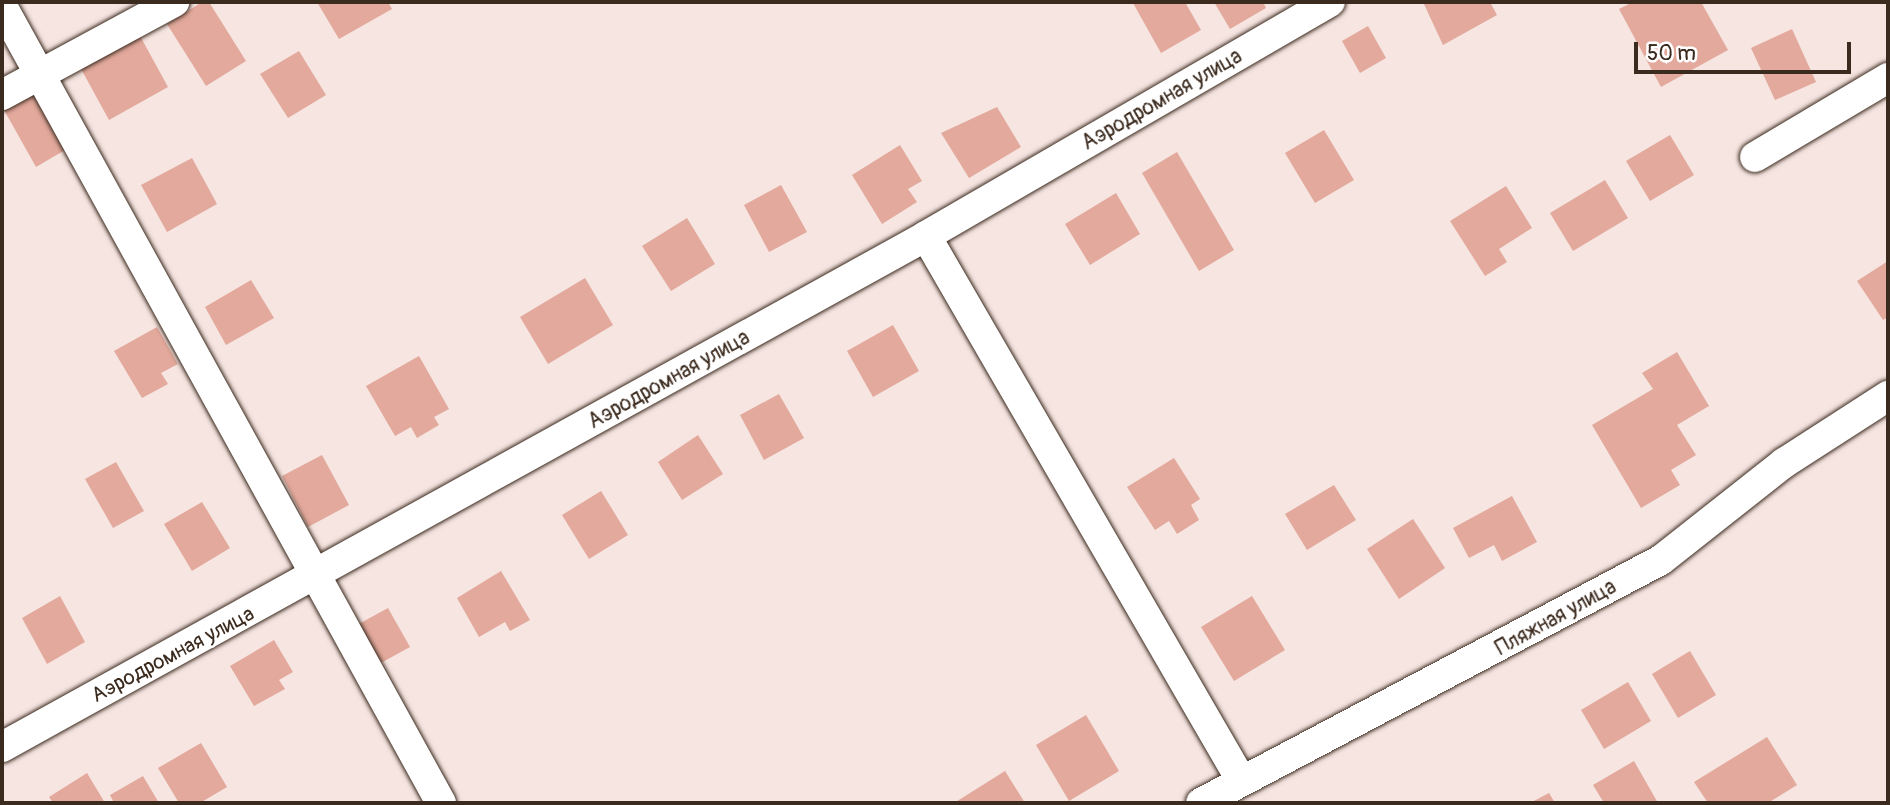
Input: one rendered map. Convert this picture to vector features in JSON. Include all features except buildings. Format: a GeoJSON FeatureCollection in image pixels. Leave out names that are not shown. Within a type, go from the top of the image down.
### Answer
{"type":"FeatureCollection","features":[{"type":"Feature","properties":{"kind":"street"},"geometry":{"type":"LineString","coordinates":[[2,95],[174,2]]}},
{"type":"Feature","properties":{"kind":"street","name":"Аэродромная улица"},"geometry":{"type":"LineString","coordinates":[[2,747],[314,578],[926,236],[1330,2]]}},
{"type":"Feature","properties":{"kind":"street"},"geometry":{"type":"LineString","coordinates":[[2,6],[38,77],[441,803]]}},
{"type":"Feature","properties":{"kind":"street"},"geometry":{"type":"LineString","coordinates":[[1755,157],[1888,78]]}},
{"type":"Feature","properties":{"kind":"street"},"geometry":{"type":"LineString","coordinates":[[926,236],[1241,780]]}},
{"type":"Feature","properties":{"kind":"street","name":"Пляжная улица"},"geometry":{"type":"LineString","coordinates":[[1201,803],[1661,560],[1784,463],[1888,396]]}}]}
